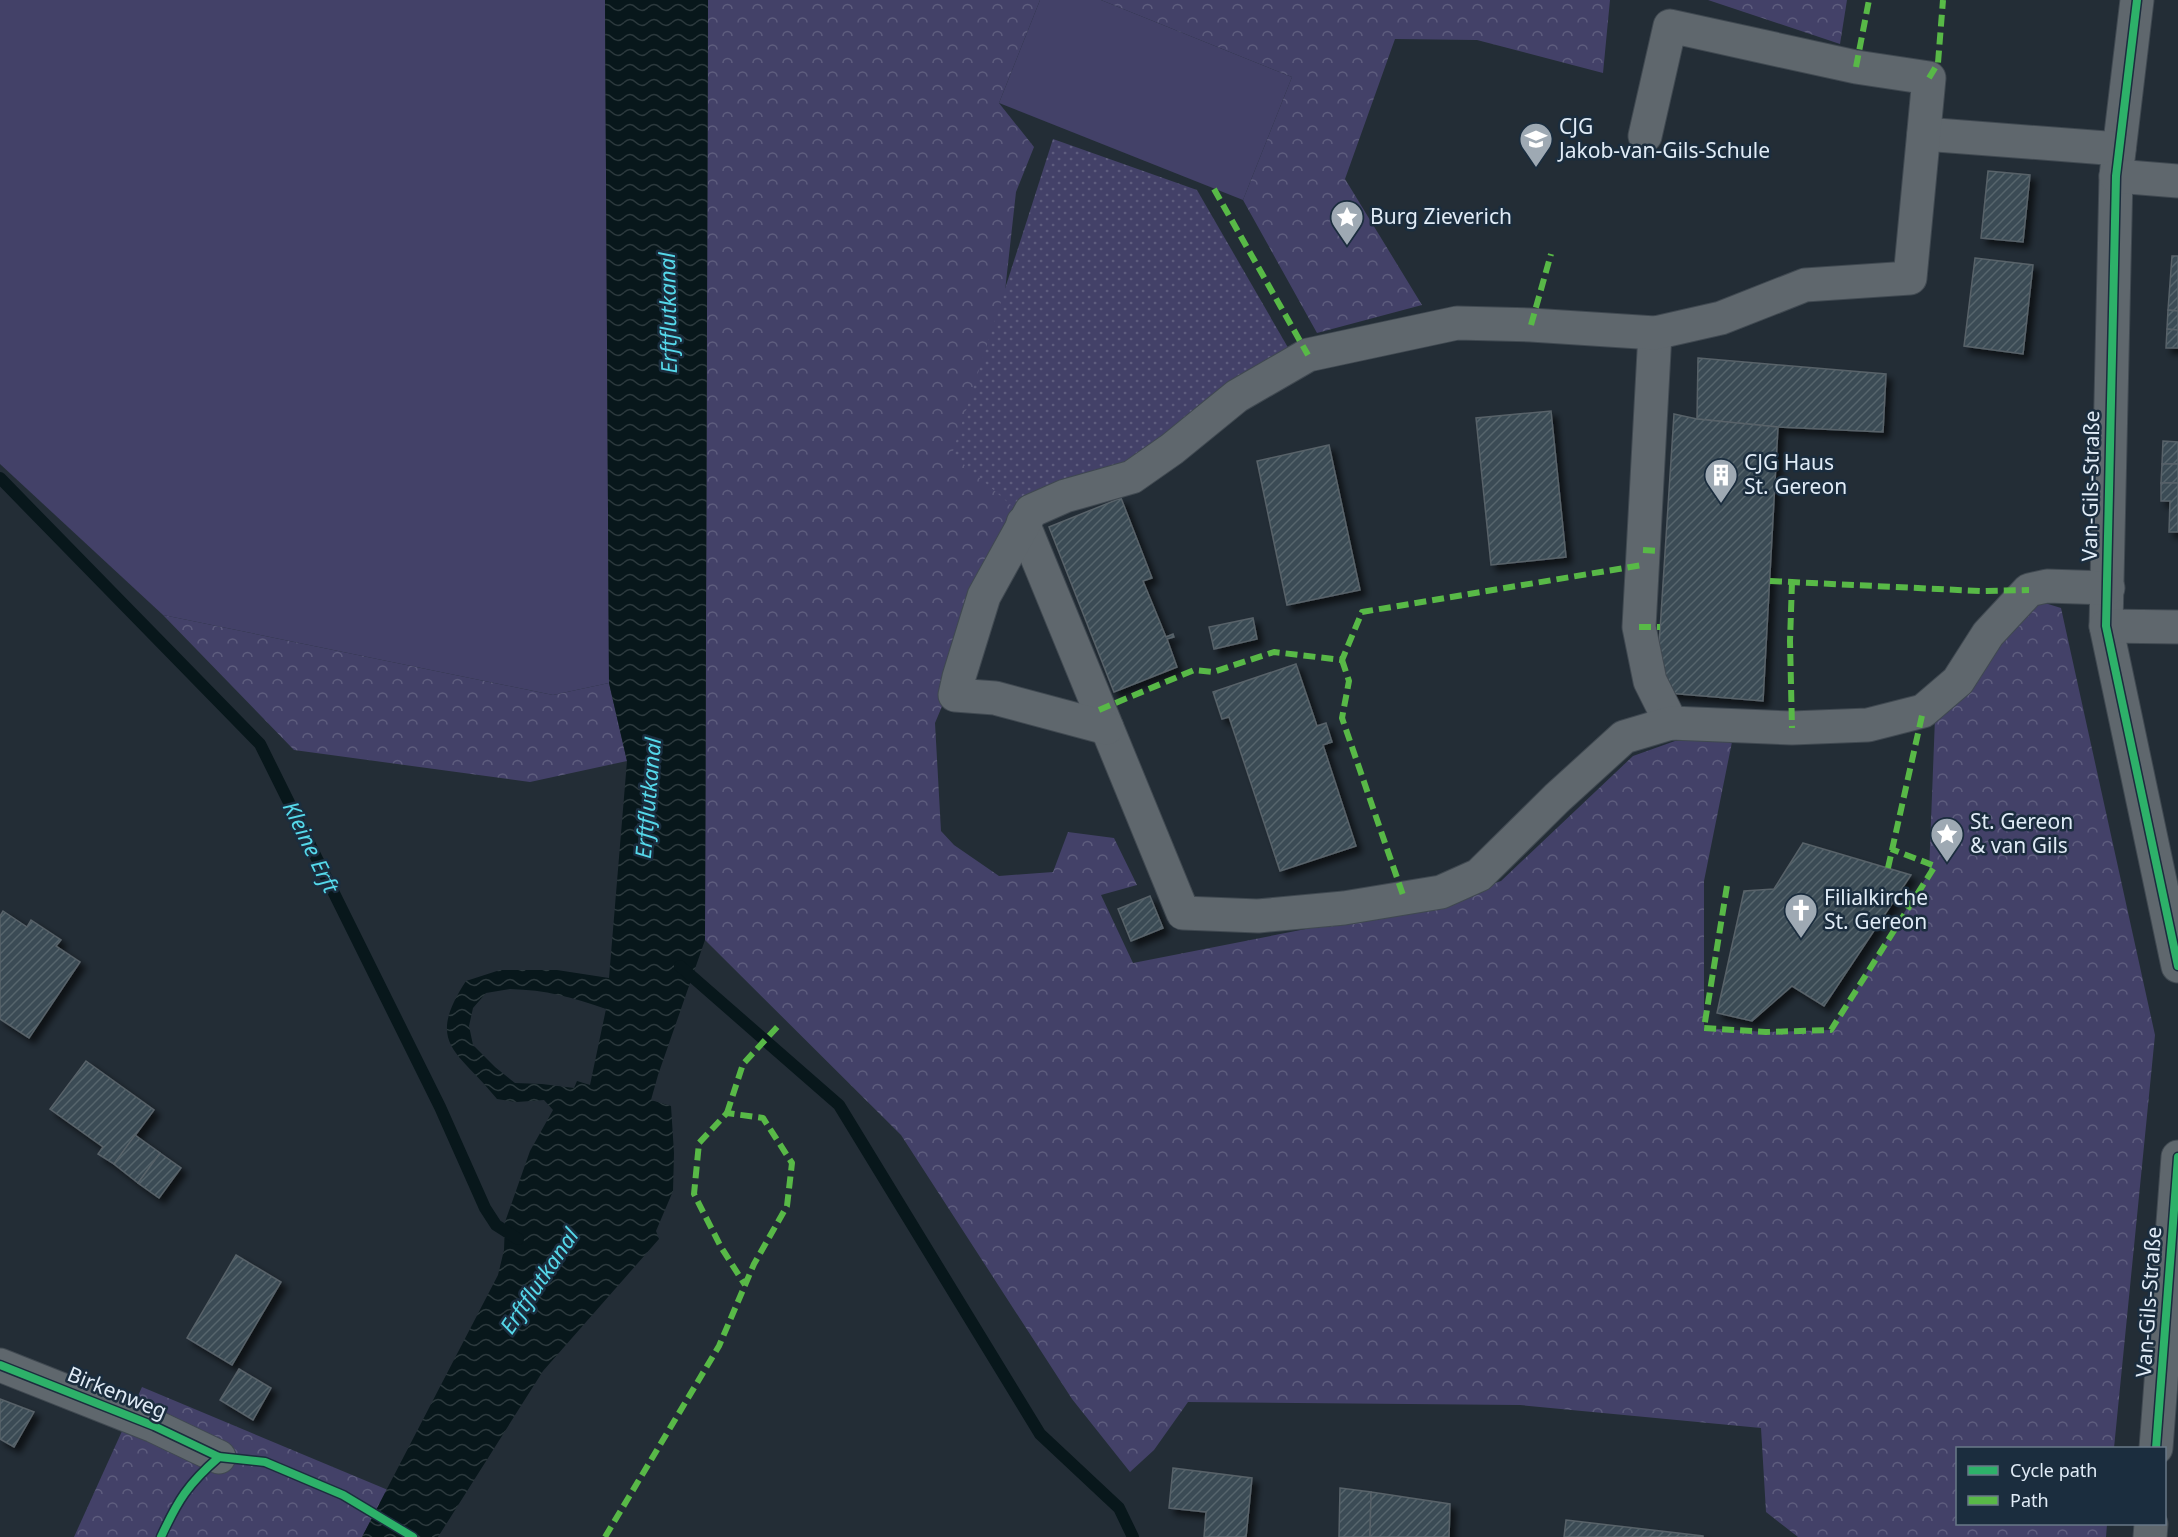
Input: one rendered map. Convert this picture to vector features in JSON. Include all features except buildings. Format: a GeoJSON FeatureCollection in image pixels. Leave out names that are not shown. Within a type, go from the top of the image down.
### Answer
{"type":"FeatureCollection","features":[{"type":"Feature","properties":{"kind":"street","name":"Van-Gils-Straße"},"geometry":{"type":"LineString","coordinates":[[2137,0],[2117,163],[2106,626],[2178,966]]}},
{"type":"Feature","properties":{"kind":"street"},"geometry":{"type":"LineString","coordinates":[[1107,728],[995,699],[956,695],[959,676],[984,596],[1023,523],[1031,511],[1065,496],[1132,477],[1172,449],[1237,396],[1308,355],[1457,323],[1654,333],[1721,318],[1805,285],[1910,278],[1929,78],[1856,67],[1670,26],[1646,136]]}},
{"type":"Feature","properties":{"kind":"street"},"geometry":{"type":"LineString","coordinates":[[1924,134],[2117,163],[2178,181]]}},
{"type":"Feature","properties":{"kind":"street"},"geometry":{"type":"LineString","coordinates":[[1654,333],[1638,627],[1650,681],[1671,723]]}},
{"type":"Feature","properties":{"kind":"street"},"geometry":{"type":"LineString","coordinates":[[1023,523],[1183,913],[1258,916],[1344,908],[1441,892],[1479,875],[1557,798],[1624,737],[1671,723],[1792,728],[1868,725],[1923,711],[1958,681],[1988,634],[2029,590],[2047,586],[2108,588]]}},
{"type":"Feature","properties":{"kind":"street"},"geometry":{"type":"LineString","coordinates":[[2106,626],[2178,627]]}},
{"type":"Feature","properties":{"kind":"street","name":"Van-Gils-Straße"},"geometry":{"type":"LineString","coordinates":[[2156,1447],[2178,1157]]}},
{"type":"Feature","properties":{"kind":"street","name":"Birkenweg"},"geometry":{"type":"LineString","coordinates":[[0,1365],[154,1426],[219,1457]]}},
{"type":"Feature","properties":{"kind":"green space"},"geometry":{"type":"Polygon","coordinates":[[[0,0],[605,0],[609,683],[553,695],[163,615],[0,464],[0,0]]]}},
{"type":"Feature","properties":{"kind":"green space"},"geometry":{"type":"Polygon","coordinates":[[[708,0],[1040,0],[999,103],[1034,147],[1016,192],[993,399],[1041,471],[935,723],[941,831],[954,845],[999,876],[1053,872],[1068,832],[1114,838],[1137,885],[1101,895],[1133,963],[1423,906],[1501,881],[1633,756],[1675,741],[1733,737],[1704,881],[1704,1028],[1766,1032],[1831,1030],[1929,873],[1935,718],[2035,600],[2061,608],[2155,1035],[2114,1447],[1956,1447],[1956,1525],[2107,1525],[2106,1537],[1798,1537],[1766,1512],[1761,1428],[1520,1405],[1188,1402],[1154,1450],[1130,1472],[1072,1399],[901,1135],[705,940],[708,0]]]}},
{"type":"Feature","properties":{"kind":"green space"},"geometry":{"type":"Polygon","coordinates":[[[1040,0],[1101,0],[1292,77],[1243,200],[999,103],[1040,0]]]}},
{"type":"Feature","properties":{"kind":"green space"},"geometry":{"type":"Polygon","coordinates":[[[1101,0],[1610,0],[1603,73],[1477,40],[1395,39],[1345,179],[1422,305],[1317,333],[1243,200],[1292,77],[1101,0]]]}},
{"type":"Feature","properties":{"kind":"green space"},"geometry":{"type":"Polygon","coordinates":[[[1708,0],[1847,0],[1840,44],[1708,0]]]}},
{"type":"Feature","properties":{"kind":"green space"},"geometry":{"type":"Polygon","coordinates":[[[1053,139],[1197,190],[1290,351],[1128,465],[1019,512],[952,454],[1053,139]]]}},
{"type":"Feature","properties":{"kind":"green space"},"geometry":{"type":"Polygon","coordinates":[[[163,615],[553,695],[609,683],[627,761],[530,782],[294,750],[163,615]]]}},
{"type":"Feature","properties":{"kind":"green space"},"geometry":{"type":"Polygon","coordinates":[[[142,1387],[388,1490],[362,1537],[74,1537],[142,1387]]]}},
{"type":"Feature","properties":{"kind":"water","name":"Erftflutkanal"},"geometry":{"type":"Polygon","coordinates":[[[605,0],[708,0],[705,940],[651,1100],[671,1106],[674,1153],[673,1191],[656,1231],[659,1239],[543,1371],[438,1537],[362,1537],[498,1275],[504,1250],[505,1222],[530,1151],[553,1110],[544,1100],[517,1102],[497,1099],[451,1046],[447,1034],[448,1020],[454,1002],[466,981],[500,970],[557,970],[609,978],[627,761],[609,683],[605,0]],[[510,989],[486,993],[473,1008],[469,1026],[473,1045],[515,1083],[574,1088],[577,1081],[590,1085],[606,1009],[559,995],[510,989]]]}},
{"type":"Feature","properties":{"kind":"waterway","name":"Kleine Erft"},"geometry":{"type":"LineString","coordinates":[[0,478],[260,744],[440,1107],[485,1208],[496,1225],[518,1239]]}},
{"type":"Feature","properties":{"kind":"waterway"},"geometry":{"type":"LineString","coordinates":[[680,966],[839,1105],[1040,1434],[1119,1508],[1133,1537]]}},
{"type":"Feature","properties":{"kind":"marked path"},"geometry":{"type":"LineString","coordinates":[[1856,67],[1869,0]]}},
{"type":"Feature","properties":{"kind":"marked path"},"geometry":{"type":"LineString","coordinates":[[1929,78],[1938,63],[1943,0]]}},
{"type":"Feature","properties":{"kind":"marked path"},"geometry":{"type":"LineString","coordinates":[[1214,189],[1308,355]]}},
{"type":"Feature","properties":{"kind":"marked path"},"geometry":{"type":"LineString","coordinates":[[1531,325],[1551,254]]}},
{"type":"Feature","properties":{"kind":"marked path"},"geometry":{"type":"LineString","coordinates":[[1643,550],[1660,551]]}},
{"type":"Feature","properties":{"kind":"marked path"},"geometry":{"type":"LineString","coordinates":[[1099,710],[1194,670],[1213,672],[1274,652],[1342,660],[1362,612],[1642,565]]}},
{"type":"Feature","properties":{"kind":"marked path"},"geometry":{"type":"LineString","coordinates":[[1770,581],[1980,591],[2029,590]]}},
{"type":"Feature","properties":{"kind":"marked path"},"geometry":{"type":"LineString","coordinates":[[1792,582],[1790,641],[1792,728]]}},
{"type":"Feature","properties":{"kind":"marked path"},"geometry":{"type":"LineString","coordinates":[[1639,627],[1660,627]]}},
{"type":"Feature","properties":{"kind":"marked path"},"geometry":{"type":"LineString","coordinates":[[1342,660],[1349,681],[1342,718],[1404,898]]}},
{"type":"Feature","properties":{"kind":"marked path"},"geometry":{"type":"LineString","coordinates":[[1888,868],[1923,711]]}},
{"type":"Feature","properties":{"kind":"marked path"},"geometry":{"type":"LineString","coordinates":[[1727,886],[1704,1028],[1766,1032],[1831,1030],[1935,866],[1891,849]]}},
{"type":"Feature","properties":{"kind":"marked path"},"geometry":{"type":"LineString","coordinates":[[727,1113],[743,1064],[779,1025]]}},
{"type":"Feature","properties":{"kind":"marked path"},"geometry":{"type":"LineString","coordinates":[[605,1537],[719,1346],[754,1264],[787,1206],[792,1163],[763,1118],[727,1113],[699,1143],[694,1194],[721,1247],[745,1285]]}},
{"type":"Feature","properties":{"kind":"cycle path"},"geometry":{"type":"LineString","coordinates":[[2137,0],[2116,176],[2106,626],[2178,966]]}},
{"type":"Feature","properties":{"kind":"cycle path"},"geometry":{"type":"LineString","coordinates":[[2156,1447],[2178,1157]]}},
{"type":"Feature","properties":{"kind":"cycle path"},"geometry":{"type":"LineString","coordinates":[[0,1365],[154,1426],[219,1457],[265,1462],[343,1495],[413,1537]]}},
{"type":"Feature","properties":{"kind":"cycle path"},"geometry":{"type":"LineString","coordinates":[[161,1537],[185,1493],[219,1457]]}},
{"type":"Feature","properties":{"kind":"place","name":"CJG Jakob-van-Gils-Schule"},"geometry":{"type":"Point","coordinates":[1536,168]}},
{"type":"Feature","properties":{"kind":"place","name":"Burg Zieverich"},"geometry":{"type":"Point","coordinates":[1347,246]}},
{"type":"Feature","properties":{"kind":"place","name":"CJG Haus St. Gereon"},"geometry":{"type":"Point","coordinates":[1721,504]}},
{"type":"Feature","properties":{"kind":"place","name":"St. Gereon & van Gils"},"geometry":{"type":"Point","coordinates":[1947,863]}},
{"type":"Feature","properties":{"kind":"place","name":"Filialkirche St. Gereon"},"geometry":{"type":"Point","coordinates":[1801,939]}}]}
